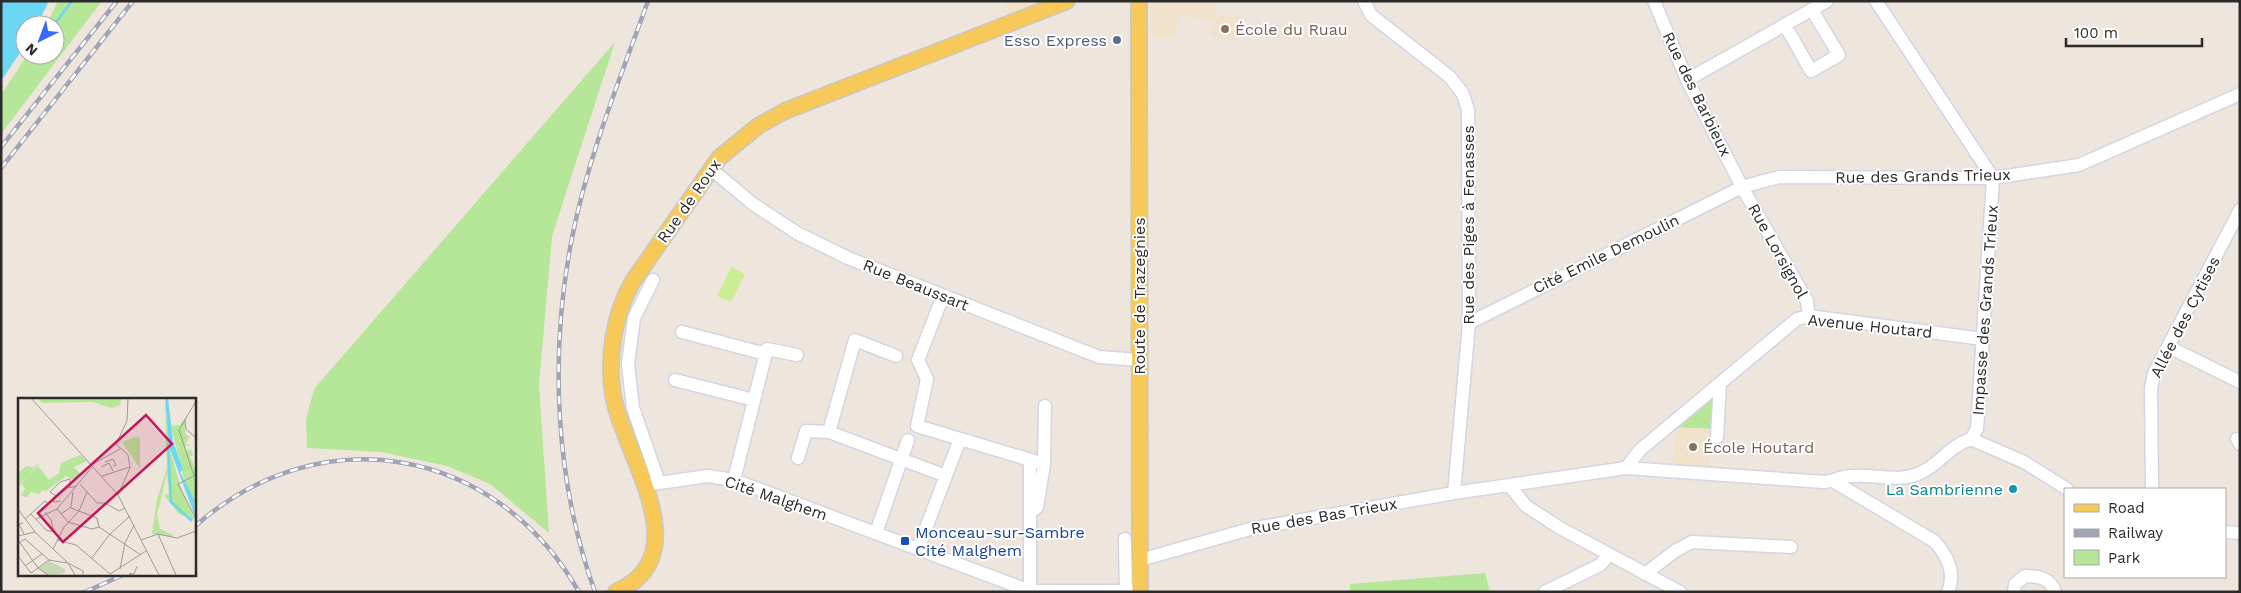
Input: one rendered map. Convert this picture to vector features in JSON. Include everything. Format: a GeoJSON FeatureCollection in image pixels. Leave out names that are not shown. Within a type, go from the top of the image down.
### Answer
{"type":"FeatureCollection","features":[{"type":"Feature","properties":{"kind":"main road","name":"Rue de Roux"},"geometry":{"type":"LineString","coordinates":[[616,592],[631,584],[640,576],[649,561],[656,536],[652,484],[614,398],[611,367],[615,331],[622,303],[630,287],[710,169],[731,147],[768,119],[785,110],[1067,1]]}},
{"type":"Feature","properties":{"kind":"main road","name":"Route de Trazegnies"},"geometry":{"type":"LineString","coordinates":[[1135,591],[1140,560],[1139,1]]}},
{"type":"Feature","properties":{"kind":"street","name":"Rue des Piges à Fenasses"},"geometry":{"type":"LineString","coordinates":[[1364,1],[1371,15],[1450,77],[1463,94],[1468,110],[1469,323],[1454,493]]}},
{"type":"Feature","properties":{"kind":"street","name":"Rue des Barbieux"},"geometry":{"type":"LineString","coordinates":[[1654,1],[1687,80],[1742,187]]}},
{"type":"Feature","properties":{"kind":"street"},"geometry":{"type":"LineString","coordinates":[[1687,80],[1827,1]]}},
{"type":"Feature","properties":{"kind":"street"},"geometry":{"type":"LineString","coordinates":[[1876,1],[1993,178]]}},
{"type":"Feature","properties":{"kind":"street"},"geometry":{"type":"LineString","coordinates":[[1784,25],[1810,71],[1825,63],[1839,55],[1812,10]]}},
{"type":"Feature","properties":{"kind":"street","name":"Rue des Grands Trieux"},"geometry":{"type":"LineString","coordinates":[[1742,187],[1779,177],[1993,178],[2078,165],[2240,94]]}},
{"type":"Feature","properties":{"kind":"street","name":"Rue Beaussart"},"geometry":{"type":"LineString","coordinates":[[710,169],[754,204],[797,234],[848,258],[1099,357],[1140,360]]}},
{"type":"Feature","properties":{"kind":"street","name":"Impasse des Grands Trieux"},"geometry":{"type":"LineString","coordinates":[[1971,439],[1977,429],[1993,178]]}},
{"type":"Feature","properties":{"kind":"street","name":"Cité Emile Demoulin"},"geometry":{"type":"LineString","coordinates":[[1469,323],[1742,187]]}},
{"type":"Feature","properties":{"kind":"street","name":"Rue Lorsignol"},"geometry":{"type":"LineString","coordinates":[[1742,187],[1807,301],[1809,316]]}},
{"type":"Feature","properties":{"kind":"street","name":"Allée des Cytises"},"geometry":{"type":"LineString","coordinates":[[2152,488],[2151,389],[2154,373],[2240,210]]}},
{"type":"Feature","properties":{"kind":"street","name":"Rue de Roux"},"geometry":{"type":"LineString","coordinates":[[652,484],[633,408],[628,364],[634,318],[653,280]]}},
{"type":"Feature","properties":{"kind":"street"},"geometry":{"type":"LineString","coordinates":[[943,296],[918,360],[927,379],[917,426],[1044,464]]}},
{"type":"Feature","properties":{"kind":"street","name":"Avenue Houtard"},"geometry":{"type":"LineString","coordinates":[[1626,468],[1640,450],[1797,319],[1809,316],[1983,339]]}},
{"type":"Feature","properties":{"kind":"street"},"geometry":{"type":"LineString","coordinates":[[682,332],[766,354]]}},
{"type":"Feature","properties":{"kind":"street"},"geometry":{"type":"LineString","coordinates":[[830,432],[856,340],[896,356]]}},
{"type":"Feature","properties":{"kind":"street"},"geometry":{"type":"LineString","coordinates":[[2169,347],[2240,382]]}},
{"type":"Feature","properties":{"kind":"street"},"geometry":{"type":"LineString","coordinates":[[734,480],[767,349],[798,355]]}},
{"type":"Feature","properties":{"kind":"street"},"geometry":{"type":"LineString","coordinates":[[675,380],[754,400]]}},
{"type":"Feature","properties":{"kind":"street"},"geometry":{"type":"LineString","coordinates":[[1718,437],[1720,384]]}},
{"type":"Feature","properties":{"kind":"street"},"geometry":{"type":"LineString","coordinates":[[1030,513],[1038,506],[1044,464],[1046,406]]}},
{"type":"Feature","properties":{"kind":"street"},"geometry":{"type":"LineString","coordinates":[[798,458],[806,431],[830,432],[946,476]]}},
{"type":"Feature","properties":{"kind":"street"},"geometry":{"type":"LineString","coordinates":[[918,549],[960,439]]}},
{"type":"Feature","properties":{"kind":"street"},"geometry":{"type":"LineString","coordinates":[[1833,481],[1850,476],[1904,478],[1919,474],[1929,468],[1953,446],[1971,439],[2024,462],[2065,488]]}},
{"type":"Feature","properties":{"kind":"street"},"geometry":{"type":"LineString","coordinates":[[876,533],[908,440]]}},
{"type":"Feature","properties":{"kind":"street"},"geometry":{"type":"LineString","coordinates":[[1030,460],[1030,591]]}},
{"type":"Feature","properties":{"kind":"street","name":"Rue des Bas Trieux"},"geometry":{"type":"LineString","coordinates":[[1140,560],[1250,529],[1454,493],[1626,468],[1833,481]]}},
{"type":"Feature","properties":{"kind":"street","name":"Cité Malghem"},"geometry":{"type":"LineString","coordinates":[[652,484],[708,476],[734,480],[1030,591],[1135,591]]}},
{"type":"Feature","properties":{"kind":"street"},"geometry":{"type":"LineString","coordinates":[[1833,481],[1934,541],[1946,554],[1950,568],[1951,584],[1948,592]]}},
{"type":"Feature","properties":{"kind":"street"},"geometry":{"type":"LineString","coordinates":[[1510,486],[1526,506],[1610,555],[1680,592]]}},
{"type":"Feature","properties":{"kind":"street"},"geometry":{"type":"LineString","coordinates":[[2226,532],[2240,533]]}},
{"type":"Feature","properties":{"kind":"street"},"geometry":{"type":"LineString","coordinates":[[1125,539],[1135,591]]}},
{"type":"Feature","properties":{"kind":"street"},"geometry":{"type":"LineString","coordinates":[[1645,574],[1692,542],[1791,547]]}},
{"type":"Feature","properties":{"kind":"street"},"geometry":{"type":"LineString","coordinates":[[1544,592],[1600,565],[1610,555]]}},
{"type":"Feature","properties":{"kind":"street"},"geometry":{"type":"LineString","coordinates":[[2014,592],[2015,584],[2026,576],[2040,576],[2050,582],[2055,592]]}},
{"type":"Feature","properties":{"kind":"shaded area"},"geometry":{"type":"Polygon","coordinates":[[[1004,1],[1044,1],[1009,15],[1004,1]]]}},
{"type":"Feature","properties":{"kind":"shaded area","name":"École du Ruau"},"geometry":{"type":"Polygon","coordinates":[[[1151,1],[1216,1],[1215,14],[1241,18],[1236,41],[1211,36],[1213,21],[1180,15],[1175,37],[1152,37],[1151,1]]]}},
{"type":"Feature","properties":{"kind":"shaded area","name":"École Houtard"},"geometry":{"type":"Polygon","coordinates":[[[1675,428],[1713,429],[1709,469],[1673,468],[1675,428]]]}},
{"type":"Feature","properties":{"kind":"green space"},"geometry":{"type":"Polygon","coordinates":[[[58,1],[102,1],[65,50],[65,15],[51,15],[58,1]]]}},
{"type":"Feature","properties":{"kind":"green space"},"geometry":{"type":"Polygon","coordinates":[[[615,42],[552,236],[539,385],[549,533],[490,484],[447,466],[381,452],[307,448],[306,420],[314,389],[615,42]]]}},
{"type":"Feature","properties":{"kind":"green space"},"geometry":{"type":"Polygon","coordinates":[[[20,65],[53,65],[1,134],[1,95],[20,65]]]}},
{"type":"Feature","properties":{"kind":"green space"},"geometry":{"type":"Polygon","coordinates":[[[731,267],[745,274],[731,302],[717,296],[731,267]]]}},
{"type":"Feature","properties":{"kind":"green space"},"geometry":{"type":"Polygon","coordinates":[[[1716,394],[1713,429],[1677,427],[1716,394]]]}},
{"type":"Feature","properties":{"kind":"green space"},"geometry":{"type":"Polygon","coordinates":[[[1485,573],[1490,592],[1350,592],[1350,584],[1485,573]]]}},
{"type":"Feature","properties":{"kind":"water"},"geometry":{"type":"Polygon","coordinates":[[[1,1],[49,1],[42,15],[15,15],[15,60],[1,81],[1,1]]]}},
{"type":"Feature","properties":{"kind":"waterway"},"geometry":{"type":"LineString","coordinates":[[62,15],[72,1]]}},
{"type":"Feature","properties":{"kind":"railway"},"geometry":{"type":"LineString","coordinates":[[1,147],[117,1]]}},
{"type":"Feature","properties":{"kind":"railway"},"geometry":{"type":"LineString","coordinates":[[1,168],[133,1]]}},
{"type":"Feature","properties":{"kind":"railway"},"geometry":{"type":"LineString","coordinates":[[595,592],[571,506],[564,462],[560,417],[560,327],[572,238],[587,177],[648,1]]}},
{"type":"Feature","properties":{"kind":"railway"},"geometry":{"type":"LineString","coordinates":[[195,526],[243,492],[296,469],[349,460],[403,463],[454,478],[502,504],[544,543],[579,592]]}},
{"type":"Feature","properties":{"kind":"railway"},"geometry":{"type":"LineString","coordinates":[[85,592],[121,576]]}},
{"type":"Feature","properties":{"kind":"place","name":"École du Ruau"},"geometry":{"type":"Point","coordinates":[1225,29]}},
{"type":"Feature","properties":{"kind":"place","name":"Esso Express"},"geometry":{"type":"Point","coordinates":[1117,40]}},
{"type":"Feature","properties":{"kind":"place","name":"École Houtard"},"geometry":{"type":"Point","coordinates":[1693,447]}},
{"type":"Feature","properties":{"kind":"place","name":"La Sambrienne"},"geometry":{"type":"Point","coordinates":[2013,489]}},
{"type":"Feature","properties":{"kind":"place","name":"Monceau-sur-Sambre Cité Malghem"},"geometry":{"type":"Point","coordinates":[905,541]}}]}
